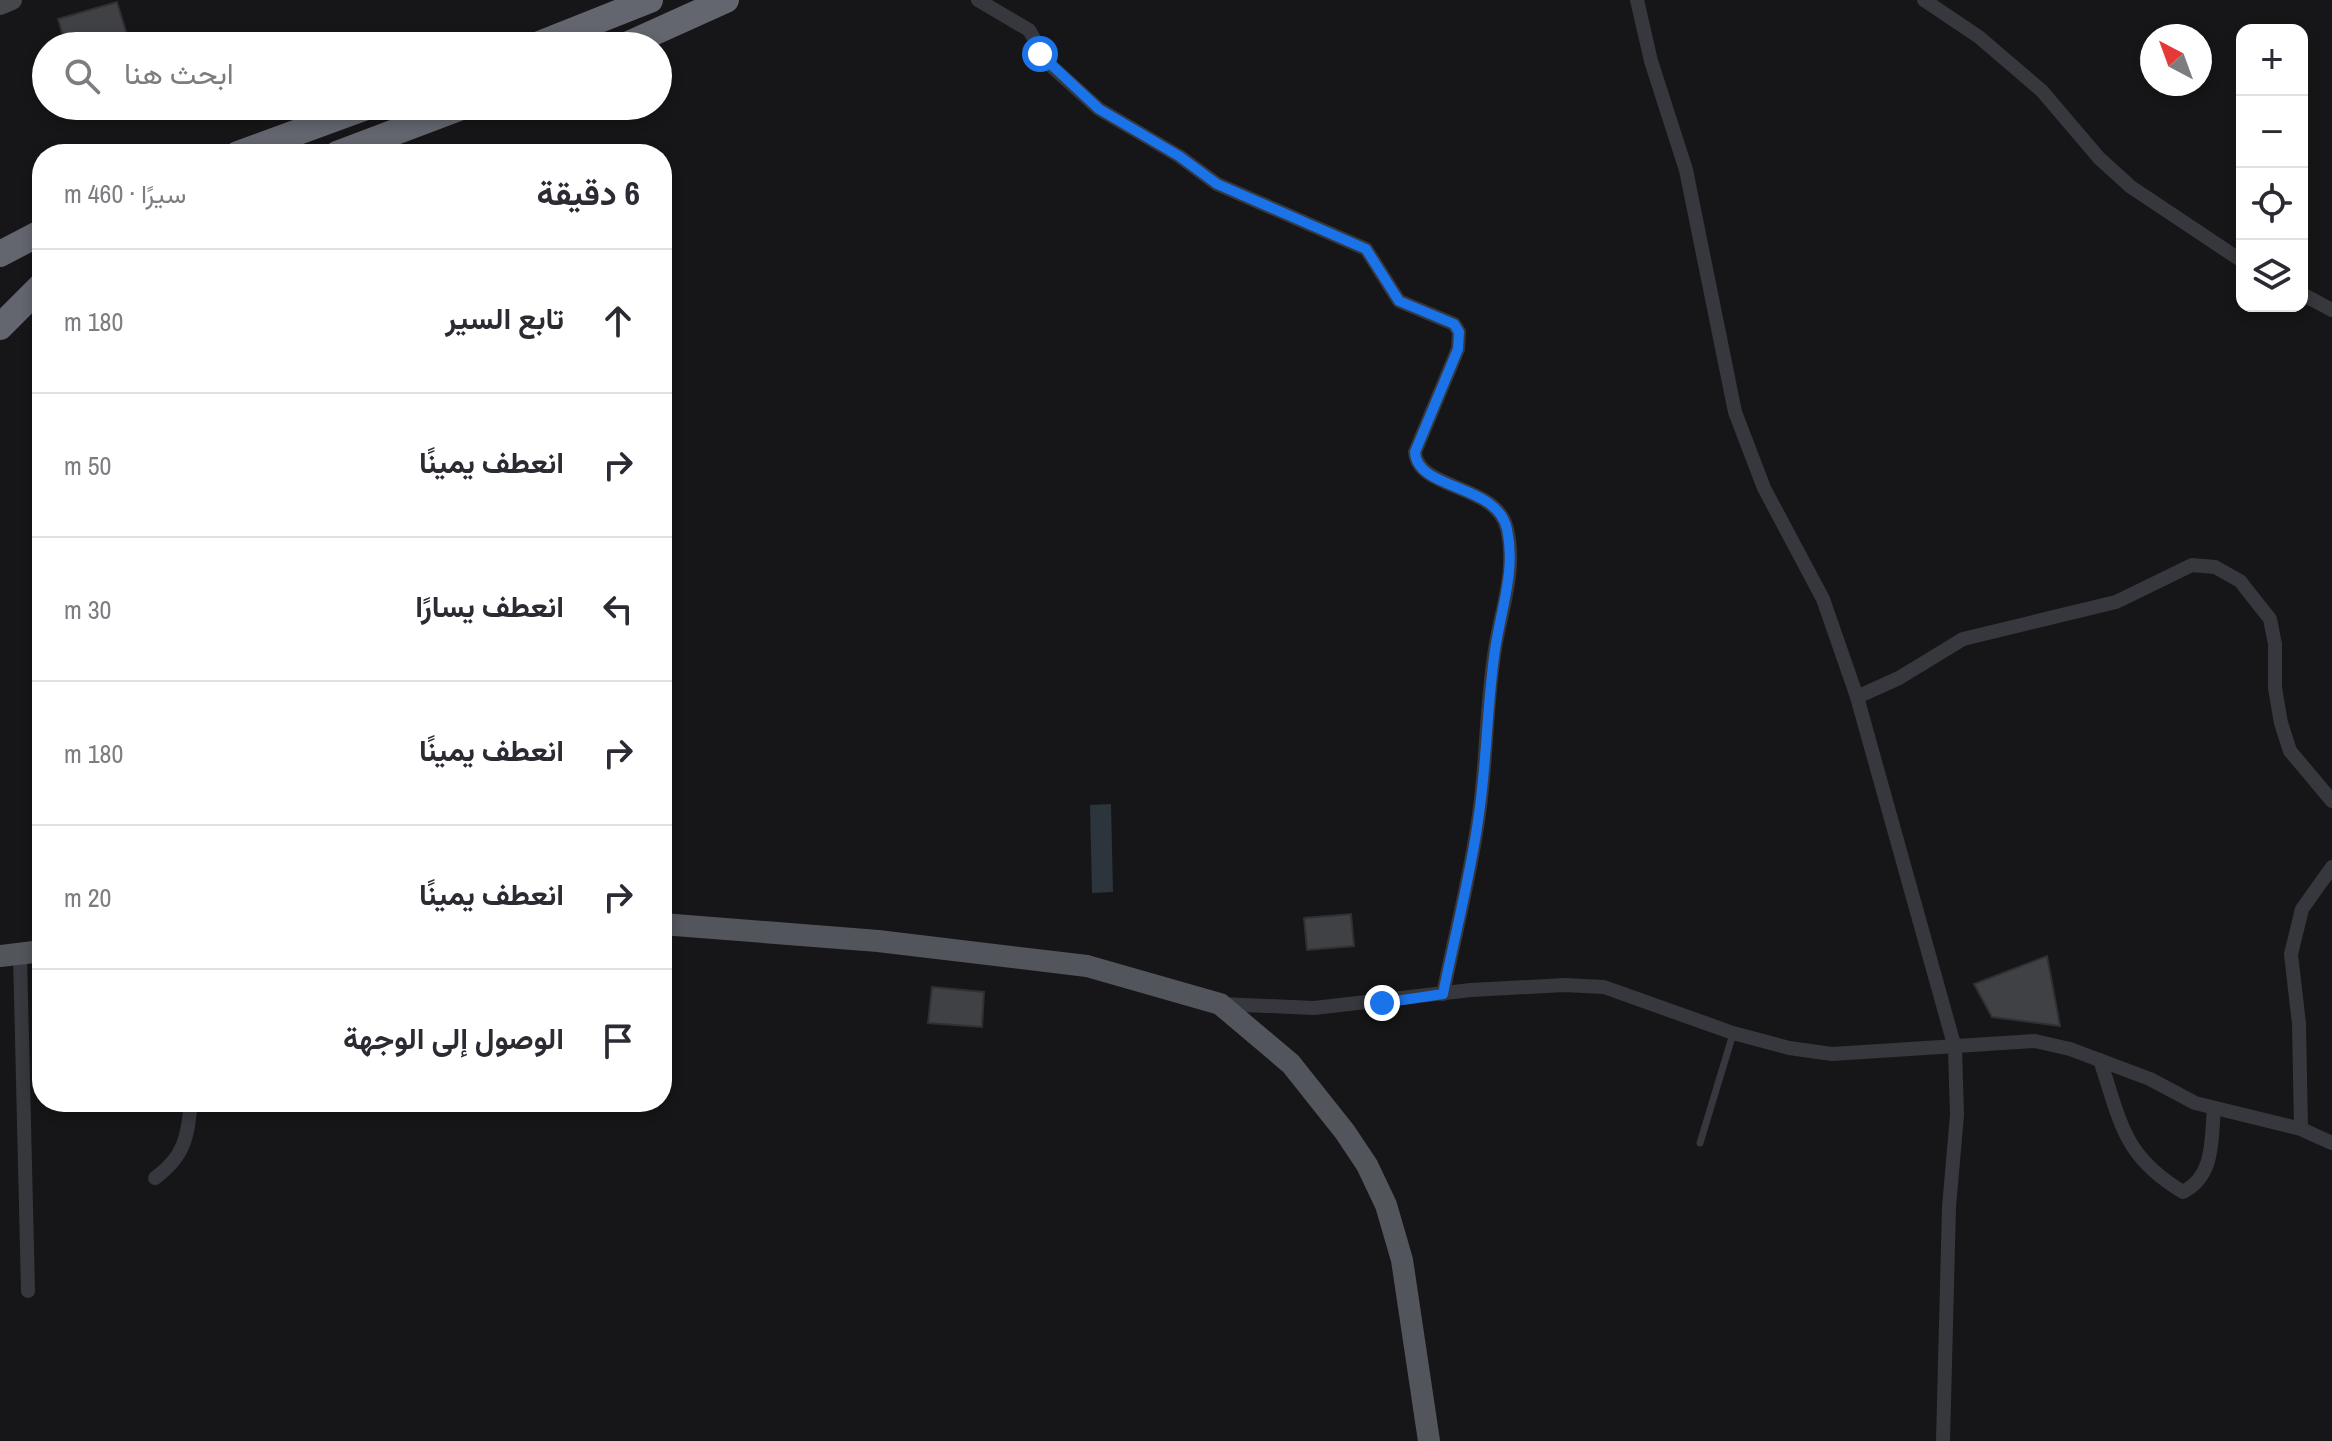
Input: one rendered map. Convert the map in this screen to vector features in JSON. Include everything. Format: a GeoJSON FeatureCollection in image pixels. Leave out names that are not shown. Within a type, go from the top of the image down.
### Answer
{"type":"FeatureCollection","features":[{"type":"Feature","properties":{"kind":"highway"},"geometry":{"type":"LineString","coordinates":[[569,32],[650,0]]}},
{"type":"Feature","properties":{"kind":"highway"},"geometry":{"type":"LineString","coordinates":[[655,32],[726,0]]}},
{"type":"Feature","properties":{"kind":"highway"},"geometry":{"type":"LineString","coordinates":[[265,144],[331,120]]}},
{"type":"Feature","properties":{"kind":"highway"},"geometry":{"type":"LineString","coordinates":[[363,144],[427,120]]}},
{"type":"Feature","properties":{"kind":"highway"},"geometry":{"type":"LineString","coordinates":[[0,254],[32,237]]}},
{"type":"Feature","properties":{"kind":"highway"},"geometry":{"type":"LineString","coordinates":[[0,299],[32,280]]}},
{"type":"Feature","properties":{"kind":"highway"},"geometry":{"type":"LineString","coordinates":[[0,327],[32,295]]}},
{"type":"Feature","properties":{"kind":"main road"},"geometry":{"type":"LineString","coordinates":[[0,5],[12,0]]}},
{"type":"Feature","properties":{"kind":"main road"},"geometry":{"type":"LineString","coordinates":[[672,925],[893,942],[1087,966],[1220,1004],[1291,1064],[1345,1132],[1386,1205],[1402,1260],[1429,1441]]}},
{"type":"Feature","properties":{"kind":"street"},"geometry":{"type":"LineString","coordinates":[[978,0],[1029,30],[1049,64],[1099,109],[1179,156],[1217,184],[1366,249],[1399,301],[1454,324],[1459,332],[1458,349],[1415,452],[1415,460],[1424,472],[1487,500],[1497,509],[1508,530],[1510,580],[1495,650],[1479,815],[1443,994]]}},
{"type":"Feature","properties":{"kind":"street"},"geometry":{"type":"LineString","coordinates":[[1637,0],[1651,61],[1686,170],[1735,412],[1764,488],[1823,599],[1857,697],[1955,1048],[1957,1115],[1949,1207],[1943,1441]]}},
{"type":"Feature","properties":{"kind":"street"},"geometry":{"type":"LineString","coordinates":[[1932,2],[2042,91],[2099,158],[2131,187],[2236,257]]}},
{"type":"Feature","properties":{"kind":"street"},"geometry":{"type":"LineString","coordinates":[[2308,297],[2332,310]]}},
{"type":"Feature","properties":{"kind":"street"},"geometry":{"type":"LineString","coordinates":[[1857,697],[1899,678],[1963,639],[2116,602],[2192,565],[2215,567],[2240,581],[2270,619],[2275,644],[2275,688],[2285,737],[2298,761],[2332,801]]}},
{"type":"Feature","properties":{"kind":"street"},"geometry":{"type":"LineString","coordinates":[[2301,1129],[2299,1024],[2291,954],[2302,909],[2332,867]]}},
{"type":"Feature","properties":{"kind":"street"},"geometry":{"type":"LineString","coordinates":[[21,954],[28,1291]]}},
{"type":"Feature","properties":{"kind":"street"},"geometry":{"type":"LineString","coordinates":[[1220,1004],[1314,1008],[1510,987],[1604,987],[1733,1033],[1789,1048],[1832,1054],[2035,1041],[2150,1079],[2195,1103],[2301,1129],[2332,1143]]}},
{"type":"Feature","properties":{"kind":"street"},"geometry":{"type":"LineString","coordinates":[[2100,1060],[2135,1154],[2154,1174],[2183,1192],[2197,1185],[2209,1165],[2214,1108]]}},
{"type":"Feature","properties":{"kind":"street"},"geometry":{"type":"LineString","coordinates":[[155,1178],[176,1163],[187,1137],[190,1112]]}},
{"type":"Feature","properties":{"kind":"lane"},"geometry":{"type":"LineString","coordinates":[[1700,1143],[1733,1033]]}},
{"type":"Feature","properties":{"kind":"shaded area"},"geometry":{"type":"Polygon","coordinates":[[[1111,804],[1113,892],[1092,893],[1090,805],[1111,804]]]}},
{"type":"Feature","properties":{"kind":"building"},"geometry":{"type":"Polygon","coordinates":[[[117,2],[126,32],[62,32],[58,19],[117,2]]]}},
{"type":"Feature","properties":{"kind":"building"},"geometry":{"type":"Polygon","coordinates":[[[1351,914],[1354,946],[1307,950],[1304,918],[1351,914]]]}},
{"type":"Feature","properties":{"kind":"building"},"geometry":{"type":"Polygon","coordinates":[[[2047,956],[2060,1026],[1992,1017],[1974,984],[2047,956]]]}},
{"type":"Feature","properties":{"kind":"building"},"geometry":{"type":"Polygon","coordinates":[[[932,987],[984,992],[982,1027],[928,1023],[932,987]]]}},
{"type":"Feature","properties":{"kind":"route"},"geometry":{"type":"LineString","coordinates":[[1040,54],[1099,109],[1179,156],[1217,184],[1366,249],[1399,301],[1454,324],[1459,332],[1458,349],[1415,452],[1415,460],[1424,472],[1487,500],[1497,509],[1508,530],[1510,580],[1495,650],[1479,815],[1443,994],[1382,1003]]}}]}
